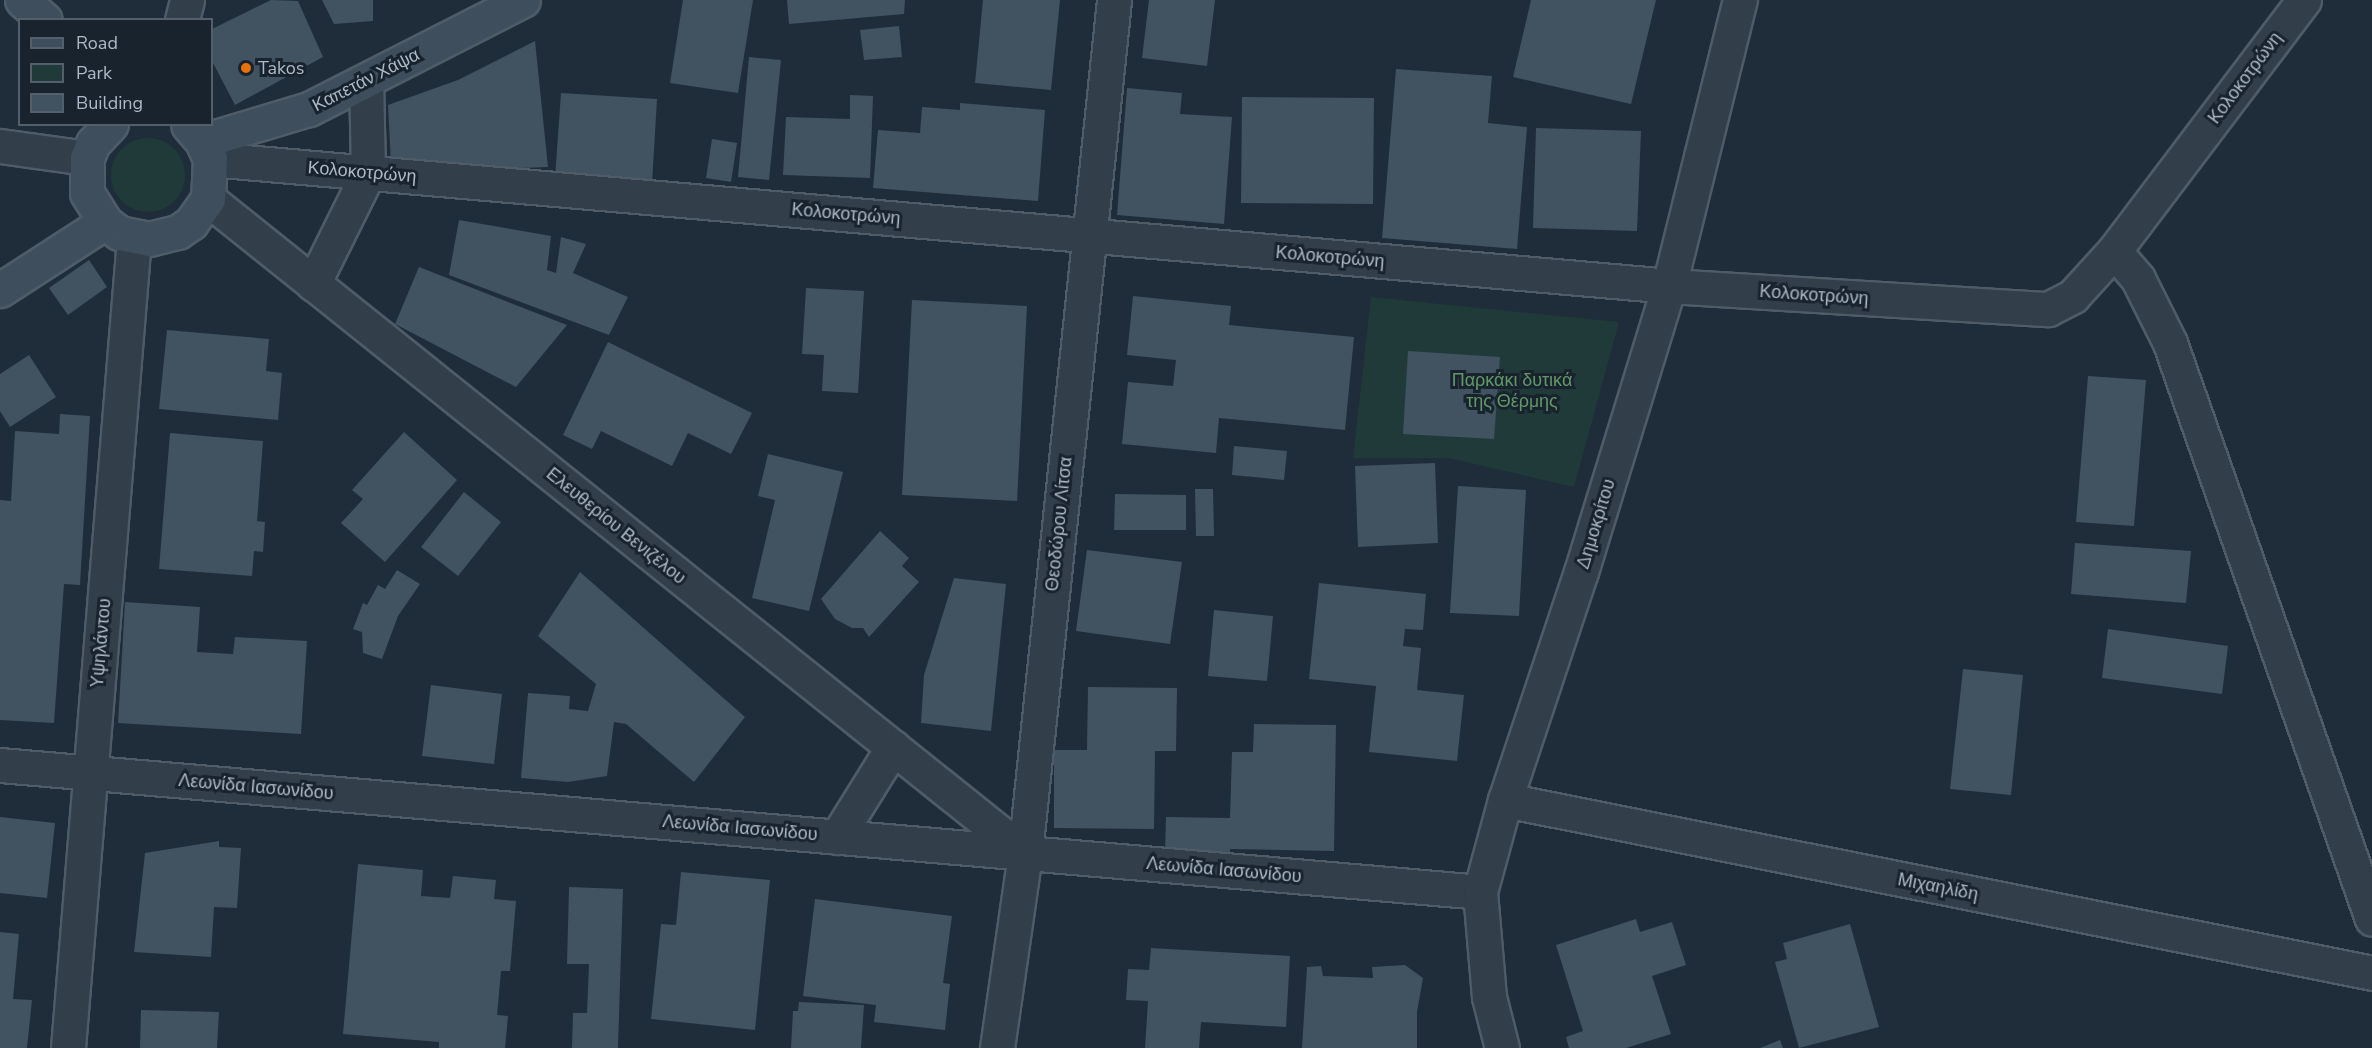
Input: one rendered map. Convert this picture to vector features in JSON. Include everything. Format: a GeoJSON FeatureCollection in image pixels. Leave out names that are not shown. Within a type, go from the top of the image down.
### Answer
{"type":"FeatureCollection","features":[{"type":"Feature","properties":{"kind":"main road"},"geometry":{"type":"LineString","coordinates":[[22,0],[43,18]]}},
{"type":"Feature","properties":{"kind":"main road","name":"Καπετάν Χάψα"},"geometry":{"type":"LineString","coordinates":[[199,141],[309,110],[523,0]]}},
{"type":"Feature","properties":{"kind":"main road"},"geometry":{"type":"LineString","coordinates":[[109,126],[93,143],[87,158],[87,193],[105,222],[134,238],[164,237],[178,232],[191,223],[208,199],[199,141]]}},
{"type":"Feature","properties":{"kind":"main road"},"geometry":{"type":"LineString","coordinates":[[0,290],[105,222]]}},
{"type":"Feature","properties":{"kind":"street"},"geometry":{"type":"LineString","coordinates":[[182,18],[187,0]]}},
{"type":"Feature","properties":{"kind":"street","name":"Θεοδώρου Λίτσα"},"geometry":{"type":"LineString","coordinates":[[997,1048],[1025,853],[1114,0]]}},
{"type":"Feature","properties":{"kind":"street","name":"Δημοκρίτου"},"geometry":{"type":"LineString","coordinates":[[1502,1048],[1489,997],[1480,892],[1505,800],[1581,572],[1670,286],[1740,0]]}},
{"type":"Feature","properties":{"kind":"street","name":"Κολοκοτρώνη"},"geometry":{"type":"LineString","coordinates":[[199,141],[368,173],[1670,286],[2048,309],[2073,296],[2114,251],[2304,0]]}},
{"type":"Feature","properties":{"kind":"street"},"geometry":{"type":"LineString","coordinates":[[313,284],[368,173],[366,81]]}},
{"type":"Feature","properties":{"kind":"street"},"geometry":{"type":"LineString","coordinates":[[0,147],[87,158]]}},
{"type":"Feature","properties":{"kind":"street","name":"Ελευθερίου Βενιζέλου"},"geometry":{"type":"LineString","coordinates":[[208,199],[1025,853]]}},
{"type":"Feature","properties":{"kind":"street","name":"Υψηλάντου"},"geometry":{"type":"LineString","coordinates":[[68,1048],[134,238]]}},
{"type":"Feature","properties":{"kind":"street"},"geometry":{"type":"LineString","coordinates":[[2114,251],[2138,279],[2170,343],[2372,919]]}},
{"type":"Feature","properties":{"kind":"street"},"geometry":{"type":"LineString","coordinates":[[837,837],[893,747]]}},
{"type":"Feature","properties":{"kind":"street","name":"Λεωνίδα Ιασωνίδου"},"geometry":{"type":"LineString","coordinates":[[0,765],[1480,892]]}},
{"type":"Feature","properties":{"kind":"street","name":"Μιχαηλίδη"},"geometry":{"type":"LineString","coordinates":[[1505,800],[2372,974]]}},
{"type":"Feature","properties":{"kind":"green space"},"geometry":{"type":"Polygon","coordinates":[[[148,138],[162,141],[174,149],[182,161],[185,175],[182,189],[174,201],[162,209],[148,212],[134,209],[122,201],[114,189],[111,175],[114,161],[122,149],[134,141],[148,138]]]}},
{"type":"Feature","properties":{"kind":"green space","name":"Παρκάκι δυτικά της Θέρμης"},"geometry":{"type":"Polygon","coordinates":[[[1371,297],[1619,322],[1574,487],[1449,458],[1353,458],[1371,297]]]}},
{"type":"Feature","properties":{"kind":"building"},"geometry":{"type":"Polygon","coordinates":[[[271,0],[298,1],[323,57],[235,105],[213,63],[213,29],[271,0]]]}},
{"type":"Feature","properties":{"kind":"building"},"geometry":{"type":"Polygon","coordinates":[[[322,0],[373,0],[373,21],[334,24],[322,0]]]}},
{"type":"Feature","properties":{"kind":"building"},"geometry":{"type":"Polygon","coordinates":[[[683,0],[753,0],[738,93],[670,83],[683,0]]]}},
{"type":"Feature","properties":{"kind":"building"},"geometry":{"type":"Polygon","coordinates":[[[787,0],[905,0],[904,14],[789,24],[787,0]]]}},
{"type":"Feature","properties":{"kind":"building"},"geometry":{"type":"Polygon","coordinates":[[[983,0],[1060,0],[1051,90],[975,83],[983,0]]]}},
{"type":"Feature","properties":{"kind":"building"},"geometry":{"type":"Polygon","coordinates":[[[1149,0],[1215,0],[1207,66],[1142,58],[1149,0]]]}},
{"type":"Feature","properties":{"kind":"building"},"geometry":{"type":"Polygon","coordinates":[[[1531,0],[1656,0],[1631,104],[1513,77],[1531,0]]]}},
{"type":"Feature","properties":{"kind":"building"},"geometry":{"type":"Polygon","coordinates":[[[899,26],[902,57],[864,60],[860,30],[899,26]]]}},
{"type":"Feature","properties":{"kind":"building"},"geometry":{"type":"Polygon","coordinates":[[[535,41],[548,167],[461,170],[461,163],[391,163],[388,105],[458,80],[535,41]]]}},
{"type":"Feature","properties":{"kind":"building"},"geometry":{"type":"Polygon","coordinates":[[[749,57],[781,60],[769,180],[738,177],[749,57]]]}},
{"type":"Feature","properties":{"kind":"building"},"geometry":{"type":"Polygon","coordinates":[[[1396,69],[1492,76],[1488,123],[1527,127],[1517,249],[1382,238],[1396,69]]]}},
{"type":"Feature","properties":{"kind":"building"},"geometry":{"type":"Polygon","coordinates":[[[1127,88],[1182,93],[1180,114],[1232,117],[1224,224],[1117,215],[1127,88]]]}},
{"type":"Feature","properties":{"kind":"building"},"geometry":{"type":"Polygon","coordinates":[[[561,93],[657,99],[652,184],[555,178],[561,93]]]}},
{"type":"Feature","properties":{"kind":"building"},"geometry":{"type":"Polygon","coordinates":[[[850,95],[873,96],[870,178],[783,175],[786,117],[850,119],[850,95]]]}},
{"type":"Feature","properties":{"kind":"building"},"geometry":{"type":"Polygon","coordinates":[[[1242,97],[1374,98],[1373,204],[1241,203],[1242,97]]]}},
{"type":"Feature","properties":{"kind":"building"},"geometry":{"type":"Polygon","coordinates":[[[960,103],[1045,110],[1038,201],[873,188],[878,130],[920,133],[922,107],[960,110],[960,103]]]}},
{"type":"Feature","properties":{"kind":"building"},"geometry":{"type":"Polygon","coordinates":[[[1536,128],[1641,131],[1637,231],[1533,228],[1536,128]]]}},
{"type":"Feature","properties":{"kind":"building"},"geometry":{"type":"Polygon","coordinates":[[[712,139],[737,143],[731,182],[706,178],[712,139]]]}},
{"type":"Feature","properties":{"kind":"building"},"geometry":{"type":"Polygon","coordinates":[[[459,220],[551,236],[547,270],[556,273],[561,237],[586,244],[573,273],[628,297],[609,335],[449,275],[459,220]]]}},
{"type":"Feature","properties":{"kind":"building"},"geometry":{"type":"Polygon","coordinates":[[[89,260],[107,287],[68,315],[49,288],[89,260]]]}},
{"type":"Feature","properties":{"kind":"building"},"geometry":{"type":"Polygon","coordinates":[[[419,267],[567,325],[516,387],[395,324],[419,267]]]}},
{"type":"Feature","properties":{"kind":"building"},"geometry":{"type":"Polygon","coordinates":[[[806,288],[864,291],[858,393],[822,391],[824,355],[802,354],[806,288]]]}},
{"type":"Feature","properties":{"kind":"building"},"geometry":{"type":"Polygon","coordinates":[[[1133,296],[1231,306],[1229,325],[1354,337],[1345,430],[1219,418],[1216,453],[1122,444],[1128,382],[1173,386],[1176,360],[1127,355],[1133,296]]]}},
{"type":"Feature","properties":{"kind":"building"},"geometry":{"type":"Polygon","coordinates":[[[912,300],[1027,306],[1017,501],[902,495],[912,300]]]}},
{"type":"Feature","properties":{"kind":"building"},"geometry":{"type":"Polygon","coordinates":[[[167,330],[269,339],[266,371],[282,373],[278,420],[159,409],[167,330]]]}},
{"type":"Feature","properties":{"kind":"building"},"geometry":{"type":"Polygon","coordinates":[[[608,342],[752,413],[731,454],[688,433],[672,466],[601,431],[592,449],[563,435],[608,342]]]}},
{"type":"Feature","properties":{"kind":"building"},"geometry":{"type":"Polygon","coordinates":[[[1408,351],[1500,357],[1494,439],[1403,434],[1408,351]]]}},
{"type":"Feature","properties":{"kind":"building"},"geometry":{"type":"Polygon","coordinates":[[[29,355],[56,397],[10,427],[0,411],[0,374],[29,355]]]}},
{"type":"Feature","properties":{"kind":"building"},"geometry":{"type":"Polygon","coordinates":[[[2088,376],[2146,380],[2134,526],[2076,522],[2088,376]]]}},
{"type":"Feature","properties":{"kind":"building"},"geometry":{"type":"Polygon","coordinates":[[[60,414],[90,416],[80,585],[64,584],[54,723],[0,720],[0,500],[11,501],[15,431],[59,434],[60,414]]]}},
{"type":"Feature","properties":{"kind":"building"},"geometry":{"type":"Polygon","coordinates":[[[404,432],[457,480],[385,562],[341,523],[363,499],[352,490],[404,432]]]}},
{"type":"Feature","properties":{"kind":"building"},"geometry":{"type":"Polygon","coordinates":[[[170,433],[263,441],[257,521],[265,522],[263,552],[254,551],[252,576],[159,569],[170,433]]]}},
{"type":"Feature","properties":{"kind":"building"},"geometry":{"type":"Polygon","coordinates":[[[1234,446],[1287,451],[1284,480],[1232,475],[1234,446]]]}},
{"type":"Feature","properties":{"kind":"building"},"geometry":{"type":"Polygon","coordinates":[[[768,454],[843,472],[809,611],[752,598],[775,500],[758,496],[768,454]]]}},
{"type":"Feature","properties":{"kind":"building"},"geometry":{"type":"Polygon","coordinates":[[[1435,463],[1438,543],[1358,547],[1355,466],[1435,463]]]}},
{"type":"Feature","properties":{"kind":"building"},"geometry":{"type":"Polygon","coordinates":[[[1458,486],[1526,490],[1519,616],[1450,613],[1458,486]]]}},
{"type":"Feature","properties":{"kind":"building"},"geometry":{"type":"Polygon","coordinates":[[[1195,489],[1213,489],[1214,536],[1196,536],[1195,489]]]}},
{"type":"Feature","properties":{"kind":"building"},"geometry":{"type":"Polygon","coordinates":[[[464,492],[501,522],[458,576],[421,547],[464,492]]]}},
{"type":"Feature","properties":{"kind":"building"},"geometry":{"type":"Polygon","coordinates":[[[1115,494],[1186,495],[1186,530],[1114,530],[1115,494]]]}},
{"type":"Feature","properties":{"kind":"building"},"geometry":{"type":"Polygon","coordinates":[[[880,531],[909,558],[902,566],[919,582],[869,637],[863,628],[852,628],[835,619],[821,599],[880,531]]]}},
{"type":"Feature","properties":{"kind":"building"},"geometry":{"type":"Polygon","coordinates":[[[2075,543],[2191,551],[2186,603],[2071,594],[2075,543]]]}},
{"type":"Feature","properties":{"kind":"building"},"geometry":{"type":"Polygon","coordinates":[[[1087,550],[1182,562],[1170,644],[1076,631],[1087,550]]]}},
{"type":"Feature","properties":{"kind":"building"},"geometry":{"type":"Polygon","coordinates":[[[397,570],[420,584],[398,616],[382,659],[363,653],[362,632],[353,629],[363,603],[367,605],[378,585],[385,589],[397,570]]]}},
{"type":"Feature","properties":{"kind":"building"},"geometry":{"type":"Polygon","coordinates":[[[580,572],[745,717],[694,782],[626,724],[614,722],[607,776],[568,782],[521,778],[528,693],[570,696],[569,709],[588,711],[596,684],[538,636],[580,572]]]}},
{"type":"Feature","properties":{"kind":"building"},"geometry":{"type":"Polygon","coordinates":[[[954,578],[1006,584],[991,731],[921,723],[924,675],[954,578]]]}},
{"type":"Feature","properties":{"kind":"building"},"geometry":{"type":"Polygon","coordinates":[[[1319,583],[1426,594],[1423,630],[1405,629],[1403,646],[1421,648],[1417,690],[1464,695],[1457,761],[1369,752],[1376,686],[1309,679],[1319,583]]]}},
{"type":"Feature","properties":{"kind":"building"},"geometry":{"type":"Polygon","coordinates":[[[125,602],[200,607],[197,652],[233,654],[235,637],[307,641],[301,734],[118,723],[125,602]]]}},
{"type":"Feature","properties":{"kind":"building"},"geometry":{"type":"Polygon","coordinates":[[[1214,610],[1273,616],[1267,681],[1208,676],[1214,610]]]}},
{"type":"Feature","properties":{"kind":"building"},"geometry":{"type":"Polygon","coordinates":[[[2108,629],[2228,646],[2222,694],[2102,678],[2108,629]]]}},
{"type":"Feature","properties":{"kind":"building"},"geometry":{"type":"Polygon","coordinates":[[[1963,669],[2023,675],[2011,795],[1950,789],[1963,669]]]}},
{"type":"Feature","properties":{"kind":"building"},"geometry":{"type":"Polygon","coordinates":[[[431,685],[502,694],[494,764],[422,756],[431,685]]]}},
{"type":"Feature","properties":{"kind":"building"},"geometry":{"type":"Polygon","coordinates":[[[1088,687],[1177,688],[1176,751],[1155,751],[1154,829],[1054,828],[1054,750],[1087,750],[1088,687]]]}},
{"type":"Feature","properties":{"kind":"building"},"geometry":{"type":"Polygon","coordinates":[[[1254,724],[1336,725],[1334,851],[1230,849],[1230,854],[1165,853],[1166,817],[1230,818],[1232,752],[1253,752],[1254,724]]]}},
{"type":"Feature","properties":{"kind":"building"},"geometry":{"type":"Polygon","coordinates":[[[0,817],[55,823],[47,898],[0,893],[0,817]]]}},
{"type":"Feature","properties":{"kind":"building"},"geometry":{"type":"Polygon","coordinates":[[[219,841],[219,847],[241,848],[237,908],[214,907],[211,957],[134,952],[145,853],[219,841]]]}},
{"type":"Feature","properties":{"kind":"building"},"geometry":{"type":"Polygon","coordinates":[[[358,864],[423,870],[421,896],[450,898],[453,876],[496,880],[494,899],[516,901],[510,971],[501,971],[497,1015],[508,1016],[505,1048],[439,1048],[439,1042],[343,1034],[358,864]]]}},
{"type":"Feature","properties":{"kind":"building"},"geometry":{"type":"Polygon","coordinates":[[[681,872],[770,880],[755,1030],[651,1019],[661,924],[676,925],[681,872]]]}},
{"type":"Feature","properties":{"kind":"building"},"geometry":{"type":"Polygon","coordinates":[[[569,887],[623,889],[618,1048],[572,1048],[573,1013],[587,1013],[589,964],[567,964],[569,887]]]}},
{"type":"Feature","properties":{"kind":"building"},"geometry":{"type":"Polygon","coordinates":[[[815,899],[952,916],[943,983],[950,984],[945,1030],[874,1022],[876,1005],[803,996],[815,899]]]}},
{"type":"Feature","properties":{"kind":"building"},"geometry":{"type":"Polygon","coordinates":[[[1636,919],[1640,932],[1672,922],[1686,965],[1652,976],[1671,1034],[1626,1048],[1569,1048],[1566,1037],[1583,1031],[1556,945],[1636,919]]]}},
{"type":"Feature","properties":{"kind":"building"},"geometry":{"type":"Polygon","coordinates":[[[1850,924],[1879,1027],[1799,1048],[1775,962],[1787,959],[1783,943],[1850,924]]]}},
{"type":"Feature","properties":{"kind":"building"},"geometry":{"type":"Polygon","coordinates":[[[0,932],[19,934],[13,999],[32,1000],[27,1048],[0,1048],[0,932]]]}},
{"type":"Feature","properties":{"kind":"building"},"geometry":{"type":"Polygon","coordinates":[[[1151,948],[1290,956],[1286,1027],[1201,1022],[1199,1048],[1145,1048],[1148,1001],[1126,1000],[1128,969],[1149,970],[1151,948]]]}},
{"type":"Feature","properties":{"kind":"building"},"geometry":{"type":"Polygon","coordinates":[[[1405,965],[1423,978],[1417,1012],[1417,1048],[1302,1048],[1307,967],[1321,966],[1323,976],[1373,978],[1372,967],[1405,965]]]}},
{"type":"Feature","properties":{"kind":"building"},"geometry":{"type":"Polygon","coordinates":[[[799,1002],[864,1005],[861,1048],[791,1048],[793,1011],[798,1011],[799,1002]]]}},
{"type":"Feature","properties":{"kind":"building"},"geometry":{"type":"Polygon","coordinates":[[[141,1010],[219,1012],[217,1048],[140,1048],[141,1010]]]}},
{"type":"Feature","properties":{"kind":"building"},"geometry":{"type":"Polygon","coordinates":[[[1780,1040],[1783,1048],[1760,1048],[1780,1040]]]}},
{"type":"Feature","properties":{"kind":"place","name":"Takos"},"geometry":{"type":"Point","coordinates":[246,68]}}]}
